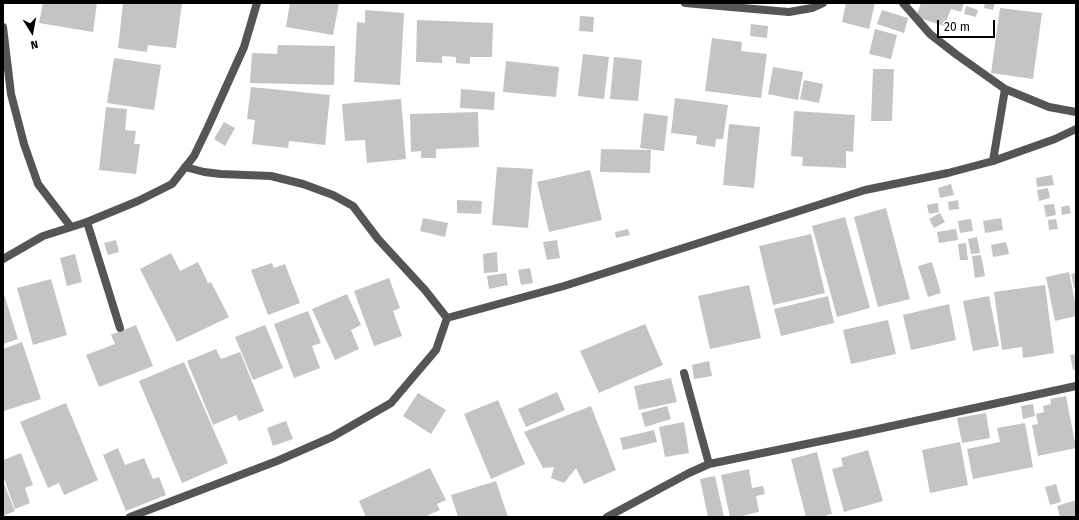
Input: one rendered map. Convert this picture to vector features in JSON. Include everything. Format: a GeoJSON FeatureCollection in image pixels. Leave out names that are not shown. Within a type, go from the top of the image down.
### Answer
{"type":"FeatureCollection","features":[{"type":"Feature","properties":{"kind":"street"},"geometry":{"type":"LineString","coordinates":[[3,259],[43,236],[87,222],[138,201],[172,184],[194,156],[244,47],[257,3]]}},
{"type":"Feature","properties":{"kind":"street"},"geometry":{"type":"LineString","coordinates":[[686,3],[789,12],[812,8],[823,3]]}},
{"type":"Feature","properties":{"kind":"street"},"geometry":{"type":"LineString","coordinates":[[903,3],[930,34],[1005,89],[1049,107],[1076,112]]}},
{"type":"Feature","properties":{"kind":"street"},"geometry":{"type":"LineString","coordinates":[[3,28],[11,94],[24,144],[38,184],[71,227]]}},
{"type":"Feature","properties":{"kind":"street"},"geometry":{"type":"LineString","coordinates":[[993,161],[1005,89]]}},
{"type":"Feature","properties":{"kind":"street"},"geometry":{"type":"LineString","coordinates":[[448,318],[564,286],[865,190],[948,174],[993,161],[1055,139],[1076,129]]}},
{"type":"Feature","properties":{"kind":"street"},"geometry":{"type":"LineString","coordinates":[[185,167],[204,172],[221,174],[271,176],[303,184],[333,195],[353,206],[378,238],[448,318]]}},
{"type":"Feature","properties":{"kind":"street"},"geometry":{"type":"LineString","coordinates":[[87,222],[120,328]]}},
{"type":"Feature","properties":{"kind":"street"},"geometry":{"type":"LineString","coordinates":[[130,517],[277,461],[332,437],[391,403],[436,350],[448,318]]}},
{"type":"Feature","properties":{"kind":"street"},"geometry":{"type":"LineString","coordinates":[[684,373],[709,464]]}},
{"type":"Feature","properties":{"kind":"street"},"geometry":{"type":"LineString","coordinates":[[607,517],[689,473],[709,464],[1076,386]]}},
{"type":"Feature","properties":{"kind":"building"},"geometry":{"type":"Polygon","coordinates":[[[43,3],[97,3],[93,32],[39,23],[43,3]]]}},
{"type":"Feature","properties":{"kind":"building"},"geometry":{"type":"Polygon","coordinates":[[[123,3],[182,3],[176,48],[148,45],[147,52],[118,48],[123,3]]]}},
{"type":"Feature","properties":{"kind":"building"},"geometry":{"type":"Polygon","coordinates":[[[290,3],[339,3],[333,35],[286,27],[290,3]]]}},
{"type":"Feature","properties":{"kind":"building"},"geometry":{"type":"Polygon","coordinates":[[[846,3],[875,3],[869,29],[842,22],[846,3]]]}},
{"type":"Feature","properties":{"kind":"building"},"geometry":{"type":"Polygon","coordinates":[[[921,3],[964,3],[961,12],[951,9],[944,26],[916,17],[921,3]]]}},
{"type":"Feature","properties":{"kind":"building"},"geometry":{"type":"Polygon","coordinates":[[[985,3],[995,3],[993,10],[984,8],[985,3]]]}},
{"type":"Feature","properties":{"kind":"building"},"geometry":{"type":"Polygon","coordinates":[[[966,6],[978,10],[976,17],[964,14],[966,6]]]}},
{"type":"Feature","properties":{"kind":"building"},"geometry":{"type":"Polygon","coordinates":[[[1000,8],[1042,13],[1033,79],[991,73],[1000,8]]]}},
{"type":"Feature","properties":{"kind":"building"},"geometry":{"type":"Polygon","coordinates":[[[365,10],[404,13],[400,85],[354,82],[357,22],[365,23],[365,10]]]}},
{"type":"Feature","properties":{"kind":"building"},"geometry":{"type":"Polygon","coordinates":[[[882,10],[908,18],[904,33],[877,24],[882,10]]]}},
{"type":"Feature","properties":{"kind":"building"},"geometry":{"type":"Polygon","coordinates":[[[580,16],[594,17],[593,32],[579,31],[580,16]]]}},
{"type":"Feature","properties":{"kind":"building"},"geometry":{"type":"Polygon","coordinates":[[[417,20],[493,23],[492,57],[470,57],[470,64],[456,63],[456,57],[442,56],[442,63],[416,62],[417,20]]]}},
{"type":"Feature","properties":{"kind":"building"},"geometry":{"type":"Polygon","coordinates":[[[751,24],[768,26],[767,38],[750,36],[751,24]]]}},
{"type":"Feature","properties":{"kind":"building"},"geometry":{"type":"Polygon","coordinates":[[[875,29],[897,35],[891,59],[869,54],[875,29]]]}},
{"type":"Feature","properties":{"kind":"building"},"geometry":{"type":"Polygon","coordinates":[[[712,38],[742,42],[741,51],[767,54],[761,98],[705,91],[712,38]]]}},
{"type":"Feature","properties":{"kind":"building"},"geometry":{"type":"Polygon","coordinates":[[[278,45],[335,46],[334,85],[250,83],[252,53],[277,54],[278,45]]]}},
{"type":"Feature","properties":{"kind":"building"},"geometry":{"type":"Polygon","coordinates":[[[583,54],[609,57],[604,99],[578,96],[583,54]]]}},
{"type":"Feature","properties":{"kind":"building"},"geometry":{"type":"Polygon","coordinates":[[[614,57],[642,60],[638,101],[610,99],[614,57]]]}},
{"type":"Feature","properties":{"kind":"building"},"geometry":{"type":"Polygon","coordinates":[[[114,58],[161,65],[154,110],[107,103],[114,58]]]}},
{"type":"Feature","properties":{"kind":"building"},"geometry":{"type":"Polygon","coordinates":[[[506,61],[559,67],[556,97],[503,92],[506,61]]]}},
{"type":"Feature","properties":{"kind":"building"},"geometry":{"type":"Polygon","coordinates":[[[773,67],[803,72],[798,100],[768,94],[773,67]]]}},
{"type":"Feature","properties":{"kind":"building"},"geometry":{"type":"Polygon","coordinates":[[[873,69],[894,69],[892,121],[871,121],[873,69]]]}},
{"type":"Feature","properties":{"kind":"building"},"geometry":{"type":"Polygon","coordinates":[[[804,80],[823,84],[819,103],[800,99],[804,80]]]}},
{"type":"Feature","properties":{"kind":"building"},"geometry":{"type":"Polygon","coordinates":[[[251,87],[330,95],[325,145],[289,141],[288,148],[252,144],[255,120],[247,119],[251,87]]]}},
{"type":"Feature","properties":{"kind":"building"},"geometry":{"type":"Polygon","coordinates":[[[461,89],[495,92],[494,110],[460,108],[461,89]]]}},
{"type":"Feature","properties":{"kind":"building"},"geometry":{"type":"Polygon","coordinates":[[[675,98],[728,105],[723,139],[716,139],[715,147],[696,144],[697,136],[671,133],[675,98]]]}},
{"type":"Feature","properties":{"kind":"building"},"geometry":{"type":"Polygon","coordinates":[[[401,99],[406,159],[367,163],[365,140],[345,141],[342,104],[401,99]]]}},
{"type":"Feature","properties":{"kind":"building"},"geometry":{"type":"Polygon","coordinates":[[[106,107],[127,109],[125,130],[136,131],[134,144],[140,144],[136,174],[99,170],[106,107]]]}},
{"type":"Feature","properties":{"kind":"building"},"geometry":{"type":"Polygon","coordinates":[[[794,111],[855,115],[853,152],[846,151],[846,168],[802,166],[803,157],[791,156],[794,111]]]}},
{"type":"Feature","properties":{"kind":"building"},"geometry":{"type":"Polygon","coordinates":[[[478,112],[479,147],[436,149],[436,158],[421,158],[421,151],[411,152],[410,114],[478,112]]]}},
{"type":"Feature","properties":{"kind":"building"},"geometry":{"type":"Polygon","coordinates":[[[644,113],[668,116],[664,151],[640,148],[644,113]]]}},
{"type":"Feature","properties":{"kind":"building"},"geometry":{"type":"Polygon","coordinates":[[[224,122],[235,128],[225,146],[214,139],[224,122]]]}},
{"type":"Feature","properties":{"kind":"building"},"geometry":{"type":"Polygon","coordinates":[[[729,124],[760,127],[754,188],[723,185],[729,124]]]}},
{"type":"Feature","properties":{"kind":"building"},"geometry":{"type":"Polygon","coordinates":[[[601,149],[651,150],[650,173],[600,172],[601,149]]]}},
{"type":"Feature","properties":{"kind":"building"},"geometry":{"type":"Polygon","coordinates":[[[497,167],[533,169],[528,228],[492,225],[497,167]]]}},
{"type":"Feature","properties":{"kind":"building"},"geometry":{"type":"Polygon","coordinates":[[[590,170],[602,220],[549,232],[537,182],[590,170]]]}},
{"type":"Feature","properties":{"kind":"building"},"geometry":{"type":"Polygon","coordinates":[[[1052,175],[1054,185],[1037,187],[1036,178],[1052,175]]]}},
{"type":"Feature","properties":{"kind":"building"},"geometry":{"type":"Polygon","coordinates":[[[951,184],[954,195],[940,198],[938,188],[951,184]]]}},
{"type":"Feature","properties":{"kind":"building"},"geometry":{"type":"Polygon","coordinates":[[[1048,188],[1050,198],[1039,201],[1037,190],[1048,188]]]}},
{"type":"Feature","properties":{"kind":"building"},"geometry":{"type":"Polygon","coordinates":[[[457,200],[482,201],[481,214],[457,213],[457,200]]]}},
{"type":"Feature","properties":{"kind":"building"},"geometry":{"type":"Polygon","coordinates":[[[958,200],[959,209],[949,210],[948,202],[958,200]]]}},
{"type":"Feature","properties":{"kind":"building"},"geometry":{"type":"Polygon","coordinates":[[[938,203],[939,212],[929,214],[927,205],[938,203]]]}},
{"type":"Feature","properties":{"kind":"building"},"geometry":{"type":"Polygon","coordinates":[[[1054,204],[1056,215],[1046,217],[1044,205],[1054,204]]]}},
{"type":"Feature","properties":{"kind":"building"},"geometry":{"type":"Polygon","coordinates":[[[1069,205],[1071,213],[1062,215],[1061,207],[1069,205]]]}},
{"type":"Feature","properties":{"kind":"building"},"geometry":{"type":"Polygon","coordinates":[[[886,208],[910,299],[878,307],[854,217],[886,208]]]}},
{"type":"Feature","properties":{"kind":"building"},"geometry":{"type":"Polygon","coordinates":[[[940,213],[945,222],[934,228],[929,219],[940,213]]]}},
{"type":"Feature","properties":{"kind":"building"},"geometry":{"type":"Polygon","coordinates":[[[845,217],[870,308],[837,317],[812,226],[845,217]]]}},
{"type":"Feature","properties":{"kind":"building"},"geometry":{"type":"Polygon","coordinates":[[[423,218],[448,223],[445,237],[420,231],[423,218]]]}},
{"type":"Feature","properties":{"kind":"building"},"geometry":{"type":"Polygon","coordinates":[[[1001,218],[1003,230],[985,233],[983,221],[1001,218]]]}},
{"type":"Feature","properties":{"kind":"building"},"geometry":{"type":"Polygon","coordinates":[[[971,219],[973,231],[960,233],[958,221],[971,219]]]}},
{"type":"Feature","properties":{"kind":"building"},"geometry":{"type":"Polygon","coordinates":[[[1056,219],[1058,229],[1049,230],[1048,220],[1056,219]]]}},
{"type":"Feature","properties":{"kind":"building"},"geometry":{"type":"Polygon","coordinates":[[[628,229],[630,235],[616,238],[615,232],[628,229]]]}},
{"type":"Feature","properties":{"kind":"building"},"geometry":{"type":"Polygon","coordinates":[[[956,229],[958,240],[939,243],[937,232],[956,229]]]}},
{"type":"Feature","properties":{"kind":"building"},"geometry":{"type":"Polygon","coordinates":[[[811,234],[825,293],[773,305],[759,246],[811,234]]]}},
{"type":"Feature","properties":{"kind":"building"},"geometry":{"type":"Polygon","coordinates":[[[977,237],[980,253],[971,254],[968,239],[977,237]]]}},
{"type":"Feature","properties":{"kind":"building"},"geometry":{"type":"Polygon","coordinates":[[[116,240],[119,252],[108,255],[104,243],[116,240]]]}},
{"type":"Feature","properties":{"kind":"building"},"geometry":{"type":"Polygon","coordinates":[[[557,240],[560,258],[547,260],[543,242],[557,240]]]}},
{"type":"Feature","properties":{"kind":"building"},"geometry":{"type":"Polygon","coordinates":[[[1006,242],[1009,254],[993,257],[991,245],[1006,242]]]}},
{"type":"Feature","properties":{"kind":"building"},"geometry":{"type":"Polygon","coordinates":[[[966,243],[968,260],[960,260],[958,244],[966,243]]]}},
{"type":"Feature","properties":{"kind":"building"},"geometry":{"type":"Polygon","coordinates":[[[497,252],[498,272],[484,273],[483,254],[497,252]]]}},
{"type":"Feature","properties":{"kind":"building"},"geometry":{"type":"Polygon","coordinates":[[[171,253],[180,271],[198,262],[208,283],[211,282],[229,317],[177,342],[140,269],[171,253]]]}},
{"type":"Feature","properties":{"kind":"building"},"geometry":{"type":"Polygon","coordinates":[[[75,254],[82,282],[67,286],[60,258],[75,254]]]}},
{"type":"Feature","properties":{"kind":"building"},"geometry":{"type":"Polygon","coordinates":[[[981,255],[985,276],[975,278],[972,256],[981,255]]]}},
{"type":"Feature","properties":{"kind":"building"},"geometry":{"type":"Polygon","coordinates":[[[932,262],[941,293],[928,297],[918,266],[932,262]]]}},
{"type":"Feature","properties":{"kind":"building"},"geometry":{"type":"Polygon","coordinates":[[[272,263],[274,268],[285,264],[300,303],[268,315],[251,270],[272,263]]]}},
{"type":"Feature","properties":{"kind":"building"},"geometry":{"type":"Polygon","coordinates":[[[530,268],[533,283],[521,285],[518,270],[530,268]]]}},
{"type":"Feature","properties":{"kind":"building"},"geometry":{"type":"Polygon","coordinates":[[[1069,272],[1076,306],[1076,316],[1055,321],[1046,277],[1069,272]]]}},
{"type":"Feature","properties":{"kind":"building"},"geometry":{"type":"Polygon","coordinates":[[[506,273],[508,285],[489,289],[487,276],[506,273]]]}},
{"type":"Feature","properties":{"kind":"building"},"geometry":{"type":"Polygon","coordinates":[[[1076,273],[1076,287],[1074,288],[1071,274],[1076,273]]]}},
{"type":"Feature","properties":{"kind":"building"},"geometry":{"type":"Polygon","coordinates":[[[389,278],[400,308],[393,311],[402,336],[374,346],[354,291],[389,278]]]}},
{"type":"Feature","properties":{"kind":"building"},"geometry":{"type":"Polygon","coordinates":[[[51,279],[67,335],[33,345],[17,288],[51,279]]]}},
{"type":"Feature","properties":{"kind":"building"},"geometry":{"type":"Polygon","coordinates":[[[749,285],[761,338],[710,349],[698,296],[749,285]]]}},
{"type":"Feature","properties":{"kind":"building"},"geometry":{"type":"Polygon","coordinates":[[[1045,285],[1054,353],[1023,358],[1022,347],[1002,350],[994,292],[1045,285]]]}},
{"type":"Feature","properties":{"kind":"building"},"geometry":{"type":"Polygon","coordinates":[[[3,291],[18,339],[3,344],[3,291]]]}},
{"type":"Feature","properties":{"kind":"building"},"geometry":{"type":"Polygon","coordinates":[[[347,294],[361,325],[351,330],[359,349],[335,360],[312,309],[347,294]]]}},
{"type":"Feature","properties":{"kind":"building"},"geometry":{"type":"Polygon","coordinates":[[[828,296],[834,323],[781,336],[774,309],[828,296]]]}},
{"type":"Feature","properties":{"kind":"building"},"geometry":{"type":"Polygon","coordinates":[[[989,296],[999,346],[973,351],[963,301],[989,296]]]}},
{"type":"Feature","properties":{"kind":"building"},"geometry":{"type":"Polygon","coordinates":[[[949,304],[956,340],[911,350],[903,315],[949,304]]]}},
{"type":"Feature","properties":{"kind":"building"},"geometry":{"type":"Polygon","coordinates":[[[308,311],[321,343],[312,346],[320,368],[294,378],[274,324],[308,311]]]}},
{"type":"Feature","properties":{"kind":"building"},"geometry":{"type":"Polygon","coordinates":[[[888,320],[896,354],[851,364],[843,330],[888,320]]]}},
{"type":"Feature","properties":{"kind":"building"},"geometry":{"type":"Polygon","coordinates":[[[645,324],[663,365],[599,393],[580,351],[645,324]]]}},
{"type":"Feature","properties":{"kind":"building"},"geometry":{"type":"Polygon","coordinates":[[[136,325],[153,366],[99,387],[86,355],[115,344],[111,335],[136,325]]]}},
{"type":"Feature","properties":{"kind":"building"},"geometry":{"type":"Polygon","coordinates":[[[265,325],[283,368],[253,380],[235,337],[265,325]]]}},
{"type":"Feature","properties":{"kind":"building"},"geometry":{"type":"Polygon","coordinates":[[[22,342],[41,399],[4,411],[3,349],[22,342]]]}},
{"type":"Feature","properties":{"kind":"building"},"geometry":{"type":"Polygon","coordinates":[[[216,349],[221,359],[240,352],[264,411],[239,421],[236,415],[213,425],[187,361],[216,349]]]}},
{"type":"Feature","properties":{"kind":"building"},"geometry":{"type":"Polygon","coordinates":[[[1076,354],[1076,369],[1073,370],[1070,355],[1076,354]]]}},
{"type":"Feature","properties":{"kind":"building"},"geometry":{"type":"Polygon","coordinates":[[[709,361],[712,376],[694,379],[692,365],[709,361]]]}},
{"type":"Feature","properties":{"kind":"building"},"geometry":{"type":"Polygon","coordinates":[[[184,362],[228,463],[182,483],[139,381],[184,362]]]}},
{"type":"Feature","properties":{"kind":"building"},"geometry":{"type":"Polygon","coordinates":[[[671,378],[677,402],[639,410],[634,386],[671,378]]]}},
{"type":"Feature","properties":{"kind":"building"},"geometry":{"type":"Polygon","coordinates":[[[557,392],[565,410],[526,427],[518,409],[557,392]]]}},
{"type":"Feature","properties":{"kind":"building"},"geometry":{"type":"Polygon","coordinates":[[[418,393],[446,410],[431,434],[403,416],[418,393]]]}},
{"type":"Feature","properties":{"kind":"building"},"geometry":{"type":"Polygon","coordinates":[[[1066,396],[1076,448],[1038,456],[1032,425],[1038,424],[1036,414],[1044,412],[1043,406],[1051,404],[1050,399],[1066,396]]]}},
{"type":"Feature","properties":{"kind":"building"},"geometry":{"type":"Polygon","coordinates":[[[498,400],[525,464],[491,479],[464,414],[498,400]]]}},
{"type":"Feature","properties":{"kind":"building"},"geometry":{"type":"Polygon","coordinates":[[[66,403],[98,480],[64,495],[59,483],[48,488],[20,422],[66,403]]]}},
{"type":"Feature","properties":{"kind":"building"},"geometry":{"type":"Polygon","coordinates":[[[1033,404],[1035,416],[1023,419],[1021,406],[1033,404]]]}},
{"type":"Feature","properties":{"kind":"building"},"geometry":{"type":"Polygon","coordinates":[[[591,406],[616,470],[584,484],[576,468],[564,483],[551,478],[554,467],[543,468],[524,432],[591,406]]]}},
{"type":"Feature","properties":{"kind":"building"},"geometry":{"type":"Polygon","coordinates":[[[667,406],[671,419],[645,427],[641,413],[667,406]]]}},
{"type":"Feature","properties":{"kind":"building"},"geometry":{"type":"Polygon","coordinates":[[[986,413],[990,438],[962,443],[957,418],[986,413]]]}},
{"type":"Feature","properties":{"kind":"building"},"geometry":{"type":"Polygon","coordinates":[[[286,421],[293,439],[273,446],[267,428],[286,421]]]}},
{"type":"Feature","properties":{"kind":"building"},"geometry":{"type":"Polygon","coordinates":[[[684,422],[689,453],[665,457],[659,427],[684,422]]]}},
{"type":"Feature","properties":{"kind":"building"},"geometry":{"type":"Polygon","coordinates":[[[1025,423],[1033,467],[973,479],[967,449],[1000,442],[997,428],[1025,423]]]}},
{"type":"Feature","properties":{"kind":"building"},"geometry":{"type":"Polygon","coordinates":[[[654,430],[657,442],[623,450],[620,438],[654,430]]]}},
{"type":"Feature","properties":{"kind":"building"},"geometry":{"type":"Polygon","coordinates":[[[960,442],[968,485],[930,493],[922,450],[960,442]]]}},
{"type":"Feature","properties":{"kind":"building"},"geometry":{"type":"Polygon","coordinates":[[[118,448],[125,465],[144,458],[153,479],[159,477],[166,495],[126,511],[103,455],[118,448]]]}},
{"type":"Feature","properties":{"kind":"building"},"geometry":{"type":"Polygon","coordinates":[[[868,450],[883,501],[844,512],[832,469],[843,466],[841,458],[868,450]]]}},
{"type":"Feature","properties":{"kind":"building"},"geometry":{"type":"Polygon","coordinates":[[[817,452],[832,514],[820,517],[806,517],[791,459],[817,452]]]}},
{"type":"Feature","properties":{"kind":"building"},"geometry":{"type":"Polygon","coordinates":[[[21,453],[33,485],[25,488],[30,503],[15,509],[3,476],[3,460],[21,453]]]}},
{"type":"Feature","properties":{"kind":"building"},"geometry":{"type":"Polygon","coordinates":[[[430,468],[446,500],[437,504],[440,510],[424,517],[366,517],[359,501],[430,468]]]}},
{"type":"Feature","properties":{"kind":"building"},"geometry":{"type":"Polygon","coordinates":[[[749,469],[752,488],[763,486],[765,494],[756,496],[759,512],[738,517],[730,517],[721,475],[749,469]]]}},
{"type":"Feature","properties":{"kind":"building"},"geometry":{"type":"Polygon","coordinates":[[[715,476],[724,517],[708,517],[700,479],[715,476]]]}},
{"type":"Feature","properties":{"kind":"building"},"geometry":{"type":"Polygon","coordinates":[[[3,481],[15,511],[3,516],[3,481]]]}},
{"type":"Feature","properties":{"kind":"building"},"geometry":{"type":"Polygon","coordinates":[[[496,481],[508,517],[458,517],[451,495],[496,481]]]}},
{"type":"Feature","properties":{"kind":"building"},"geometry":{"type":"Polygon","coordinates":[[[1056,484],[1061,502],[1050,505],[1045,487],[1056,484]]]}},
{"type":"Feature","properties":{"kind":"building"},"geometry":{"type":"Polygon","coordinates":[[[1076,500],[1076,517],[1060,517],[1057,506],[1076,500]]]}}]}
